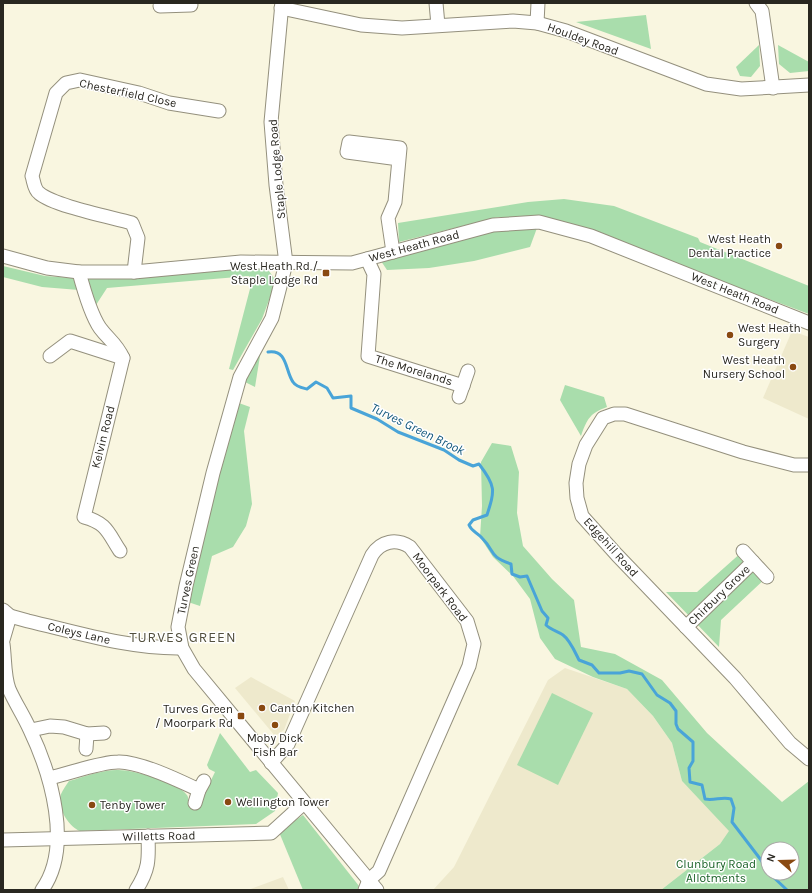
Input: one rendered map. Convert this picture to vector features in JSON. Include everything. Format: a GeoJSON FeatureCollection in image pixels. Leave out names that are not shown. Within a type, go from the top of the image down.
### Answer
{"type":"FeatureCollection","features":[{"type":"Feature","properties":{"kind":"street"},"geometry":{"type":"LineString","coordinates":[[436,3],[438,25]]}},
{"type":"Feature","properties":{"kind":"street"},"geometry":{"type":"LineString","coordinates":[[537,23],[538,3]]}},
{"type":"Feature","properties":{"kind":"street"},"geometry":{"type":"LineString","coordinates":[[756,3],[762,12],[773,88]]}},
{"type":"Feature","properties":{"kind":"street"},"geometry":{"type":"LineString","coordinates":[[160,6],[176,4],[191,5]]}},
{"type":"Feature","properties":{"kind":"street","name":"Houldey Road"},"geometry":{"type":"LineString","coordinates":[[282,6],[361,25],[402,28],[513,21],[537,23],[566,31],[706,84],[741,89],[809,85]]}},
{"type":"Feature","properties":{"kind":"street","name":"Staple Lodge Road"},"geometry":{"type":"LineString","coordinates":[[282,6],[271,122],[276,185],[286,263]]}},
{"type":"Feature","properties":{"kind":"street","name":"Chesterfield Close"},"geometry":{"type":"LineString","coordinates":[[134,272],[138,238],[132,222],[53,201],[39,193],[34,186],[32,176],[56,93],[66,83],[80,80],[139,93],[169,103],[219,111]]}},
{"type":"Feature","properties":{"kind":"street"},"geometry":{"type":"LineString","coordinates":[[393,252],[388,218],[394,202],[399,159]]}},
{"type":"Feature","properties":{"kind":"street","name":"West Heath Road"},"geometry":{"type":"LineString","coordinates":[[3,256],[47,268],[78,272],[134,272],[233,262],[352,263],[493,225],[539,222],[591,236],[809,323]]}},
{"type":"Feature","properties":{"kind":"street","name":"The Morelands"},"geometry":{"type":"LineString","coordinates":[[367,259],[374,274],[368,356],[461,391],[468,371]]}},
{"type":"Feature","properties":{"kind":"street","name":"Turves Green"},"geometry":{"type":"LineString","coordinates":[[286,263],[272,318],[240,377],[213,473],[178,627],[182,648],[194,669],[304,803],[370,887]]}},
{"type":"Feature","properties":{"kind":"street"},"geometry":{"type":"LineString","coordinates":[[78,272],[100,327],[117,345],[122,358]]}},
{"type":"Feature","properties":{"kind":"street"},"geometry":{"type":"LineString","coordinates":[[50,356],[70,341],[122,358]]}},
{"type":"Feature","properties":{"kind":"street","name":"Kelvin Road"},"geometry":{"type":"LineString","coordinates":[[120,551],[102,524],[97,520],[79,516],[122,358]]}},
{"type":"Feature","properties":{"kind":"street","name":"Edgehill Road"},"geometry":{"type":"LineString","coordinates":[[809,465],[794,465],[743,452],[625,414],[614,414],[603,418],[586,445],[577,475],[577,498],[582,516],[617,555],[735,678],[790,743],[809,759]]}},
{"type":"Feature","properties":{"kind":"street","name":"Moorpark Road"},"geometry":{"type":"LineString","coordinates":[[271,763],[288,744],[372,555],[377,548],[384,544],[398,542],[410,547],[467,622],[474,644],[469,666],[379,872],[370,887]]}},
{"type":"Feature","properties":{"kind":"street","name":"Chirbury Grove"},"geometry":{"type":"LineString","coordinates":[[743,551],[767,577]]}},
{"type":"Feature","properties":{"kind":"street","name":"Chirbury Grove"},"geometry":{"type":"LineString","coordinates":[[686,627],[753,562]]}},
{"type":"Feature","properties":{"kind":"street"},"geometry":{"type":"LineString","coordinates":[[3,640],[7,613]]}},
{"type":"Feature","properties":{"kind":"street","name":"Coleys Lane"},"geometry":{"type":"LineString","coordinates":[[7,613],[28,621],[136,646],[182,648]]}},
{"type":"Feature","properties":{"kind":"street"},"geometry":{"type":"LineString","coordinates":[[3,644],[9,688],[30,730],[49,778],[59,840],[56,863],[42,890]]}},
{"type":"Feature","properties":{"kind":"street"},"geometry":{"type":"LineString","coordinates":[[30,730],[50,726],[64,726],[87,734],[104,733]]}},
{"type":"Feature","properties":{"kind":"street"},"geometry":{"type":"LineString","coordinates":[[86,749],[87,734]]}},
{"type":"Feature","properties":{"kind":"street"},"geometry":{"type":"LineString","coordinates":[[49,778],[119,762],[142,767],[202,786],[195,803]]}},
{"type":"Feature","properties":{"kind":"street","name":"Willetts Road"},"geometry":{"type":"LineString","coordinates":[[3,840],[59,840],[271,833],[304,803]]}},
{"type":"Feature","properties":{"kind":"street"},"geometry":{"type":"LineString","coordinates":[[136,890],[147,870],[149,858],[148,836]]}},
{"type":"Feature","properties":{"kind":"shaded area","name":"West Heath Nursery School"},"geometry":{"type":"Polygon","coordinates":[[[792,331],[809,337],[809,419],[763,398],[792,331]]]}},
{"type":"Feature","properties":{"kind":"shaded area"},"geometry":{"type":"Polygon","coordinates":[[[565,668],[627,689],[653,716],[672,743],[682,781],[730,831],[720,844],[661,890],[433,890],[454,867],[548,680],[565,668]]]}},
{"type":"Feature","properties":{"kind":"shaded area"},"geometry":{"type":"Polygon","coordinates":[[[251,677],[295,701],[284,730],[275,736],[235,688],[251,677]]]}},
{"type":"Feature","properties":{"kind":"shaded area"},"geometry":{"type":"Polygon","coordinates":[[[283,877],[289,890],[248,890],[283,877]]]}},
{"type":"Feature","properties":{"kind":"green space"},"geometry":{"type":"Polygon","coordinates":[[[646,15],[651,49],[576,22],[646,15]]]}},
{"type":"Feature","properties":{"kind":"green space"},"geometry":{"type":"Polygon","coordinates":[[[759,45],[760,66],[751,77],[740,76],[736,67],[759,45]]]}},
{"type":"Feature","properties":{"kind":"green space"},"geometry":{"type":"Polygon","coordinates":[[[778,45],[809,62],[809,71],[790,73],[779,64],[778,45]]]}},
{"type":"Feature","properties":{"kind":"green space"},"geometry":{"type":"Polygon","coordinates":[[[564,199],[614,206],[698,238],[700,242],[809,286],[809,314],[577,227],[541,218],[498,217],[399,242],[398,223],[528,202],[564,199]]]}},
{"type":"Feature","properties":{"kind":"green space"},"geometry":{"type":"Polygon","coordinates":[[[537,228],[530,247],[474,261],[429,268],[387,270],[381,261],[494,229],[537,228]]]}},
{"type":"Feature","properties":{"kind":"green space"},"geometry":{"type":"Polygon","coordinates":[[[3,266],[45,276],[73,278],[79,290],[42,287],[3,277],[3,266]]]}},
{"type":"Feature","properties":{"kind":"green space"},"geometry":{"type":"Polygon","coordinates":[[[219,267],[263,268],[269,271],[276,281],[262,319],[233,370],[229,369],[251,285],[249,276],[107,288],[96,305],[87,285],[88,278],[219,267]]]}},
{"type":"Feature","properties":{"kind":"green space"},"geometry":{"type":"Polygon","coordinates":[[[263,337],[255,387],[241,380],[263,337]]]}},
{"type":"Feature","properties":{"kind":"green space"},"geometry":{"type":"Polygon","coordinates":[[[565,385],[604,397],[607,407],[590,417],[581,436],[560,400],[565,385]]]}},
{"type":"Feature","properties":{"kind":"green space"},"geometry":{"type":"Polygon","coordinates":[[[236,402],[250,407],[244,431],[252,504],[246,526],[233,547],[212,556],[200,606],[185,601],[236,402]]]}},
{"type":"Feature","properties":{"kind":"green space","name":"Clunbury Road Allotments"},"geometry":{"type":"Polygon","coordinates":[[[492,443],[511,446],[519,472],[517,513],[523,546],[552,579],[574,600],[581,647],[615,654],[662,680],[707,733],[782,802],[809,781],[809,890],[661,890],[720,844],[729,831],[682,781],[672,743],[653,716],[627,689],[593,677],[555,659],[540,638],[530,599],[513,576],[493,557],[480,537],[482,506],[481,462],[492,443]]]}},
{"type":"Feature","properties":{"kind":"green space"},"geometry":{"type":"Polygon","coordinates":[[[743,551],[767,577],[721,620],[719,647],[666,592],[697,592],[743,551]]]}},
{"type":"Feature","properties":{"kind":"green space"},"geometry":{"type":"Polygon","coordinates":[[[552,693],[593,713],[558,785],[517,765],[552,693]]]}},
{"type":"Feature","properties":{"kind":"green space"},"geometry":{"type":"Polygon","coordinates":[[[220,733],[250,772],[256,770],[278,793],[275,811],[256,824],[80,831],[71,825],[64,816],[60,799],[61,794],[69,781],[111,770],[124,770],[165,781],[182,790],[188,796],[188,803],[198,807],[215,772],[209,769],[207,765],[220,733]]]}},
{"type":"Feature","properties":{"kind":"green space"},"geometry":{"type":"Polygon","coordinates":[[[303,815],[359,886],[357,890],[303,890],[279,832],[303,815]]]}},
{"type":"Feature","properties":{"kind":"waterway","name":"Turves Green Brook"},"geometry":{"type":"LineString","coordinates":[[268,352],[274,352],[283,357],[294,384],[307,389],[316,382],[327,388],[333,398],[351,396],[351,408],[377,419],[398,432],[444,450],[459,460],[473,466],[479,464],[491,483],[492,500],[487,515],[473,520],[469,525],[470,527],[480,536],[495,556],[511,564],[512,574],[520,577],[527,576],[542,611],[548,618],[546,625],[566,637],[579,660],[592,665],[599,673],[620,673],[629,671],[642,674],[657,695],[670,703],[676,711],[676,724],[678,729],[693,742],[693,761],[689,768],[690,782],[702,785],[705,799],[731,799],[734,808],[732,822],[760,859]]}},
{"type":"Feature","properties":{"kind":"waterway","name":"Turves Green Brook"},"geometry":{"type":"LineString","coordinates":[[777,881],[787,890]]}},
{"type":"Feature","properties":{"kind":"place","name":"West Heath Dental Practice"},"geometry":{"type":"Point","coordinates":[779,246]}},
{"type":"Feature","properties":{"kind":"place","name":"West Heath Rd / Staple Lodge Rd"},"geometry":{"type":"Point","coordinates":[326,273]}},
{"type":"Feature","properties":{"kind":"place","name":"West Heath Surgery"},"geometry":{"type":"Point","coordinates":[730,335]}},
{"type":"Feature","properties":{"kind":"place","name":"West Heath Nursery School"},"geometry":{"type":"Point","coordinates":[793,367]}},
{"type":"Feature","properties":{"kind":"place","name":"Canton Kitchen"},"geometry":{"type":"Point","coordinates":[262,708]}},
{"type":"Feature","properties":{"kind":"place","name":"Turves Green / Moorpark Rd"},"geometry":{"type":"Point","coordinates":[241,716]}},
{"type":"Feature","properties":{"kind":"place","name":"Moby Dick Fish Bar"},"geometry":{"type":"Point","coordinates":[275,725]}},
{"type":"Feature","properties":{"kind":"place","name":"Wellington Tower"},"geometry":{"type":"Point","coordinates":[228,802]}},
{"type":"Feature","properties":{"kind":"place","name":"Tenby Tower"},"geometry":{"type":"Point","coordinates":[92,805]}},
{"type":"Feature","properties":{"kind":"district","name":"TURVES GREEN"},"geometry":{"type":"Point","coordinates":[183,637]}}]}
